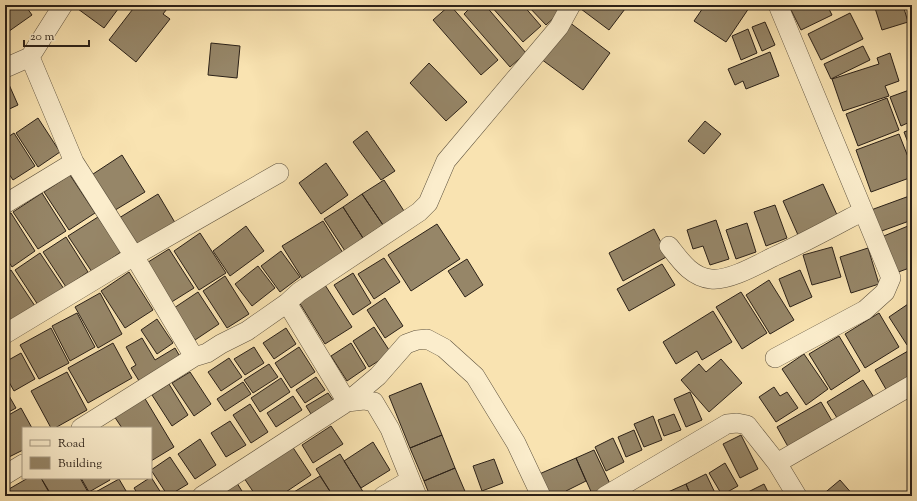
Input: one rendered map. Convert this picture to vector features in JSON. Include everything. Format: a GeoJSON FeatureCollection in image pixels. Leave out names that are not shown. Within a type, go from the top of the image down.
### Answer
{"type":"FeatureCollection","features":[{"type":"Feature","properties":{"kind":"street"},"geometry":{"type":"LineString","coordinates":[[5,68],[30,57],[63,5]]}},
{"type":"Feature","properties":{"kind":"street"},"geometry":{"type":"LineString","coordinates":[[83,427],[194,357],[207,353],[247,331],[287,303],[299,292],[419,212],[428,203],[446,161],[558,27],[571,5]]}},
{"type":"Feature","properties":{"kind":"street"},"geometry":{"type":"LineString","coordinates":[[775,358],[865,310],[885,292],[891,278],[778,5]]}},
{"type":"Feature","properties":{"kind":"street"},"geometry":{"type":"LineString","coordinates":[[30,57],[74,162],[134,256],[194,357]]}},
{"type":"Feature","properties":{"kind":"street"},"geometry":{"type":"LineString","coordinates":[[5,204],[74,162]]}},
{"type":"Feature","properties":{"kind":"street"},"geometry":{"type":"LineString","coordinates":[[5,334],[134,256],[279,173]]}},
{"type":"Feature","properties":{"kind":"street"},"geometry":{"type":"LineString","coordinates":[[669,246],[686,268],[697,275],[712,279],[720,278],[734,275],[814,238],[863,211]]}},
{"type":"Feature","properties":{"kind":"street"},"geometry":{"type":"LineString","coordinates":[[287,303],[348,402]]}},
{"type":"Feature","properties":{"kind":"street"},"geometry":{"type":"LineString","coordinates":[[202,496],[348,402],[378,376],[406,344],[417,340],[427,339],[444,348],[475,376],[516,443],[541,496]]}},
{"type":"Feature","properties":{"kind":"street"},"geometry":{"type":"LineString","coordinates":[[777,463],[912,385]]}},
{"type":"Feature","properties":{"kind":"street"},"geometry":{"type":"LineString","coordinates":[[348,402],[364,400],[374,402],[390,429],[413,488],[383,496]]}},
{"type":"Feature","properties":{"kind":"street"},"geometry":{"type":"LineString","coordinates":[[605,496],[727,424],[737,423],[747,425],[777,463],[796,496]]}},
{"type":"Feature","properties":{"kind":"street"},"geometry":{"type":"LineString","coordinates":[[5,475],[22,465]]}},
{"type":"Feature","properties":{"kind":"building"},"geometry":{"type":"Polygon","coordinates":[[[5,5],[25,5],[32,15],[5,34],[5,5]]]}},
{"type":"Feature","properties":{"kind":"building"},"geometry":{"type":"Polygon","coordinates":[[[80,5],[121,5],[104,28],[78,9],[80,5]]]}},
{"type":"Feature","properties":{"kind":"building"},"geometry":{"type":"Polygon","coordinates":[[[136,5],[170,5],[163,14],[170,19],[136,62],[109,40],[136,5]]]}},
{"type":"Feature","properties":{"kind":"building"},"geometry":{"type":"Polygon","coordinates":[[[450,5],[498,60],[481,75],[433,20],[450,5]]]}},
{"type":"Feature","properties":{"kind":"building"},"geometry":{"type":"Polygon","coordinates":[[[473,5],[485,5],[526,53],[510,67],[464,14],[473,5]]]}},
{"type":"Feature","properties":{"kind":"building"},"geometry":{"type":"Polygon","coordinates":[[[490,5],[523,5],[541,26],[523,42],[490,5]]]}},
{"type":"Feature","properties":{"kind":"building"},"geometry":{"type":"Polygon","coordinates":[[[527,5],[568,5],[546,25],[527,5]]]}},
{"type":"Feature","properties":{"kind":"building"},"geometry":{"type":"Polygon","coordinates":[[[584,5],[628,5],[609,30],[581,9],[584,5]]]}},
{"type":"Feature","properties":{"kind":"building"},"geometry":{"type":"Polygon","coordinates":[[[705,5],[751,5],[726,42],[694,21],[705,5]]]}},
{"type":"Feature","properties":{"kind":"building"},"geometry":{"type":"Polygon","coordinates":[[[827,5],[832,15],[801,30],[789,6],[827,5]]]}},
{"type":"Feature","properties":{"kind":"building"},"geometry":{"type":"Polygon","coordinates":[[[874,5],[903,5],[908,22],[882,30],[874,5]]]}},
{"type":"Feature","properties":{"kind":"building"},"geometry":{"type":"Polygon","coordinates":[[[850,13],[863,39],[821,60],[808,34],[850,13]]]}},
{"type":"Feature","properties":{"kind":"building"},"geometry":{"type":"Polygon","coordinates":[[[569,22],[610,53],[583,90],[541,59],[569,22]]]}},
{"type":"Feature","properties":{"kind":"building"},"geometry":{"type":"Polygon","coordinates":[[[765,22],[775,45],[762,51],[752,27],[765,22]]]}},
{"type":"Feature","properties":{"kind":"building"},"geometry":{"type":"Polygon","coordinates":[[[748,29],[757,53],[741,60],[732,36],[748,29]]]}},
{"type":"Feature","properties":{"kind":"building"},"geometry":{"type":"Polygon","coordinates":[[[211,43],[240,46],[237,78],[208,75],[211,43]]]}},
{"type":"Feature","properties":{"kind":"building"},"geometry":{"type":"Polygon","coordinates":[[[863,46],[870,60],[831,79],[824,64],[863,46]]]}},
{"type":"Feature","properties":{"kind":"building"},"geometry":{"type":"Polygon","coordinates":[[[770,52],[779,76],[746,89],[743,81],[735,85],[728,69],[770,52]]]}},
{"type":"Feature","properties":{"kind":"building"},"geometry":{"type":"Polygon","coordinates":[[[890,53],[899,81],[885,86],[889,96],[843,111],[832,79],[879,64],[877,58],[890,53]]]}},
{"type":"Feature","properties":{"kind":"building"},"geometry":{"type":"Polygon","coordinates":[[[429,63],[467,102],[446,121],[410,83],[429,63]]]}},
{"type":"Feature","properties":{"kind":"building"},"geometry":{"type":"Polygon","coordinates":[[[7,80],[18,105],[5,111],[5,81],[7,80]]]}},
{"type":"Feature","properties":{"kind":"building"},"geometry":{"type":"Polygon","coordinates":[[[912,89],[912,121],[901,126],[890,97],[912,89]]]}},
{"type":"Feature","properties":{"kind":"building"},"geometry":{"type":"Polygon","coordinates":[[[887,98],[899,130],[858,146],[846,114],[887,98]]]}},
{"type":"Feature","properties":{"kind":"building"},"geometry":{"type":"Polygon","coordinates":[[[38,118],[60,152],[38,167],[16,133],[38,118]]]}},
{"type":"Feature","properties":{"kind":"building"},"geometry":{"type":"Polygon","coordinates":[[[705,121],[721,134],[704,154],[688,141],[705,121]]]}},
{"type":"Feature","properties":{"kind":"building"},"geometry":{"type":"Polygon","coordinates":[[[912,129],[912,153],[904,132],[912,129]]]}},
{"type":"Feature","properties":{"kind":"building"},"geometry":{"type":"Polygon","coordinates":[[[367,131],[395,171],[381,180],[353,142],[367,131]]]}},
{"type":"Feature","properties":{"kind":"building"},"geometry":{"type":"Polygon","coordinates":[[[14,133],[35,166],[13,180],[5,168],[5,139],[14,133]]]}},
{"type":"Feature","properties":{"kind":"building"},"geometry":{"type":"Polygon","coordinates":[[[899,134],[912,167],[912,177],[871,192],[856,150],[899,134]]]}},
{"type":"Feature","properties":{"kind":"building"},"geometry":{"type":"Polygon","coordinates":[[[122,155],[145,192],[112,212],[90,176],[122,155]]]}},
{"type":"Feature","properties":{"kind":"building"},"geometry":{"type":"Polygon","coordinates":[[[326,163],[348,195],[321,214],[299,183],[326,163]]]}},
{"type":"Feature","properties":{"kind":"building"},"geometry":{"type":"Polygon","coordinates":[[[70,175],[95,213],[69,230],[44,192],[70,175]]]}},
{"type":"Feature","properties":{"kind":"building"},"geometry":{"type":"Polygon","coordinates":[[[384,180],[404,211],[383,225],[362,194],[384,180]]]}},
{"type":"Feature","properties":{"kind":"building"},"geometry":{"type":"Polygon","coordinates":[[[823,184],[838,217],[798,235],[783,201],[823,184]]]}},
{"type":"Feature","properties":{"kind":"building"},"geometry":{"type":"Polygon","coordinates":[[[42,193],[66,231],[38,249],[13,212],[42,193]]]}},
{"type":"Feature","properties":{"kind":"building"},"geometry":{"type":"Polygon","coordinates":[[[158,194],[177,226],[138,250],[119,218],[158,194]]]}},
{"type":"Feature","properties":{"kind":"building"},"geometry":{"type":"Polygon","coordinates":[[[362,194],[383,225],[363,238],[343,207],[362,194]]]}},
{"type":"Feature","properties":{"kind":"building"},"geometry":{"type":"Polygon","coordinates":[[[912,195],[912,220],[879,232],[871,210],[912,195]]]}},
{"type":"Feature","properties":{"kind":"building"},"geometry":{"type":"Polygon","coordinates":[[[775,205],[787,238],[766,246],[754,212],[775,205]]]}},
{"type":"Feature","properties":{"kind":"building"},"geometry":{"type":"Polygon","coordinates":[[[343,207],[363,238],[345,251],[324,219],[343,207]]]}},
{"type":"Feature","properties":{"kind":"building"},"geometry":{"type":"Polygon","coordinates":[[[11,213],[35,251],[12,267],[5,256],[5,217],[11,213]]]}},
{"type":"Feature","properties":{"kind":"building"},"geometry":{"type":"Polygon","coordinates":[[[98,217],[121,252],[92,272],[68,236],[98,217]]]}},
{"type":"Feature","properties":{"kind":"building"},"geometry":{"type":"Polygon","coordinates":[[[716,220],[729,259],[710,265],[703,246],[693,249],[687,230],[716,220]]]}},
{"type":"Feature","properties":{"kind":"building"},"geometry":{"type":"Polygon","coordinates":[[[323,221],[343,253],[302,278],[282,246],[323,221]]]}},
{"type":"Feature","properties":{"kind":"building"},"geometry":{"type":"Polygon","coordinates":[[[747,223],[756,252],[736,259],[726,230],[747,223]]]}},
{"type":"Feature","properties":{"kind":"building"},"geometry":{"type":"Polygon","coordinates":[[[437,224],[460,259],[411,291],[388,255],[437,224]]]}},
{"type":"Feature","properties":{"kind":"building"},"geometry":{"type":"Polygon","coordinates":[[[246,226],[264,251],[230,276],[213,251],[246,226]]]}},
{"type":"Feature","properties":{"kind":"building"},"geometry":{"type":"Polygon","coordinates":[[[908,226],[912,235],[912,267],[893,274],[879,238],[908,226]]]}},
{"type":"Feature","properties":{"kind":"building"},"geometry":{"type":"Polygon","coordinates":[[[654,229],[668,256],[623,281],[609,253],[654,229]]]}},
{"type":"Feature","properties":{"kind":"building"},"geometry":{"type":"Polygon","coordinates":[[[200,233],[226,273],[199,290],[174,251],[200,233]]]}},
{"type":"Feature","properties":{"kind":"building"},"geometry":{"type":"Polygon","coordinates":[[[66,237],[88,272],[66,287],[43,252],[66,237]]]}},
{"type":"Feature","properties":{"kind":"building"},"geometry":{"type":"Polygon","coordinates":[[[832,247],[841,277],[812,285],[803,255],[832,247]]]}},
{"type":"Feature","properties":{"kind":"building"},"geometry":{"type":"Polygon","coordinates":[[[868,248],[879,284],[851,293],[840,257],[868,248]]]}},
{"type":"Feature","properties":{"kind":"building"},"geometry":{"type":"Polygon","coordinates":[[[169,249],[194,288],[170,303],[145,264],[169,249]]]}},
{"type":"Feature","properties":{"kind":"building"},"geometry":{"type":"Polygon","coordinates":[[[281,251],[300,277],[280,292],[261,266],[281,251]]]}},
{"type":"Feature","properties":{"kind":"building"},"geometry":{"type":"Polygon","coordinates":[[[40,253],[64,289],[38,305],[15,270],[40,253]]]}},
{"type":"Feature","properties":{"kind":"building"},"geometry":{"type":"Polygon","coordinates":[[[384,258],[400,282],[374,299],[358,274],[384,258]]]}},
{"type":"Feature","properties":{"kind":"building"},"geometry":{"type":"Polygon","coordinates":[[[467,259],[483,285],[465,297],[448,271],[467,259]]]}},
{"type":"Feature","properties":{"kind":"building"},"geometry":{"type":"Polygon","coordinates":[[[662,264],[675,285],[629,311],[617,289],[662,264]]]}},
{"type":"Feature","properties":{"kind":"building"},"geometry":{"type":"Polygon","coordinates":[[[258,266],[275,288],[252,306],[235,284],[258,266]]]}},
{"type":"Feature","properties":{"kind":"building"},"geometry":{"type":"Polygon","coordinates":[[[11,270],[35,306],[11,322],[5,312],[5,274],[11,270]]]}},
{"type":"Feature","properties":{"kind":"building"},"geometry":{"type":"Polygon","coordinates":[[[800,270],[812,297],[790,307],[779,279],[800,270]]]}},
{"type":"Feature","properties":{"kind":"building"},"geometry":{"type":"Polygon","coordinates":[[[129,272],[153,310],[125,328],[101,291],[129,272]]]}},
{"type":"Feature","properties":{"kind":"building"},"geometry":{"type":"Polygon","coordinates":[[[353,273],[371,303],[353,315],[334,285],[353,273]]]}},
{"type":"Feature","properties":{"kind":"building"},"geometry":{"type":"Polygon","coordinates":[[[225,276],[249,314],[227,328],[203,291],[225,276]]]}},
{"type":"Feature","properties":{"kind":"building"},"geometry":{"type":"Polygon","coordinates":[[[769,280],[794,320],[770,334],[746,295],[769,280]]]}},
{"type":"Feature","properties":{"kind":"building"},"geometry":{"type":"Polygon","coordinates":[[[325,285],[352,327],[325,344],[299,302],[325,285]]]}},
{"type":"Feature","properties":{"kind":"building"},"geometry":{"type":"Polygon","coordinates":[[[198,292],[219,324],[195,340],[174,308],[198,292]]]}},
{"type":"Feature","properties":{"kind":"building"},"geometry":{"type":"Polygon","coordinates":[[[741,292],[767,333],[742,349],[716,307],[741,292]]]}},
{"type":"Feature","properties":{"kind":"building"},"geometry":{"type":"Polygon","coordinates":[[[100,293],[122,334],[98,348],[75,307],[100,293]]]}},
{"type":"Feature","properties":{"kind":"building"},"geometry":{"type":"Polygon","coordinates":[[[385,298],[403,326],[385,338],[367,310],[385,298]]]}},
{"type":"Feature","properties":{"kind":"building"},"geometry":{"type":"Polygon","coordinates":[[[911,302],[912,342],[907,345],[889,317],[911,302]]]}},
{"type":"Feature","properties":{"kind":"building"},"geometry":{"type":"Polygon","coordinates":[[[713,311],[732,342],[702,360],[697,351],[676,364],[663,342],[713,311]]]}},
{"type":"Feature","properties":{"kind":"building"},"geometry":{"type":"Polygon","coordinates":[[[77,313],[95,347],[70,361],[52,326],[77,313]]]}},
{"type":"Feature","properties":{"kind":"building"},"geometry":{"type":"Polygon","coordinates":[[[879,313],[899,347],[865,368],[845,334],[879,313]]]}},
{"type":"Feature","properties":{"kind":"building"},"geometry":{"type":"Polygon","coordinates":[[[157,319],[173,343],[157,354],[141,330],[157,319]]]}},
{"type":"Feature","properties":{"kind":"building"},"geometry":{"type":"Polygon","coordinates":[[[374,327],[391,353],[369,367],[353,341],[374,327]]]}},
{"type":"Feature","properties":{"kind":"building"},"geometry":{"type":"Polygon","coordinates":[[[51,328],[69,363],[39,379],[20,345],[51,328]]]}},
{"type":"Feature","properties":{"kind":"building"},"geometry":{"type":"Polygon","coordinates":[[[286,328],[296,344],[274,359],[263,343],[286,328]]]}},
{"type":"Feature","properties":{"kind":"building"},"geometry":{"type":"Polygon","coordinates":[[[839,336],[860,371],[831,390],[809,354],[839,336]]]}},
{"type":"Feature","properties":{"kind":"building"},"geometry":{"type":"Polygon","coordinates":[[[142,338],[155,360],[175,348],[182,360],[141,384],[131,368],[136,365],[126,347],[142,338]]]}},
{"type":"Feature","properties":{"kind":"building"},"geometry":{"type":"Polygon","coordinates":[[[113,343],[132,378],[88,403],[68,368],[113,343]]]}},
{"type":"Feature","properties":{"kind":"building"},"geometry":{"type":"Polygon","coordinates":[[[351,343],[366,368],[347,381],[331,356],[351,343]]]}},
{"type":"Feature","properties":{"kind":"building"},"geometry":{"type":"Polygon","coordinates":[[[254,347],[264,363],[245,375],[234,359],[254,347]]]}},
{"type":"Feature","properties":{"kind":"building"},"geometry":{"type":"Polygon","coordinates":[[[299,347],[315,372],[291,388],[275,363],[299,347]]]}},
{"type":"Feature","properties":{"kind":"building"},"geometry":{"type":"Polygon","coordinates":[[[908,351],[912,358],[912,377],[887,391],[875,370],[908,351]]]}},
{"type":"Feature","properties":{"kind":"building"},"geometry":{"type":"Polygon","coordinates":[[[21,353],[35,379],[14,391],[5,375],[5,362],[21,353]]]}},
{"type":"Feature","properties":{"kind":"building"},"geometry":{"type":"Polygon","coordinates":[[[804,354],[828,389],[806,405],[782,369],[804,354]]]}},
{"type":"Feature","properties":{"kind":"building"},"geometry":{"type":"Polygon","coordinates":[[[229,358],[242,377],[221,391],[208,372],[229,358]]]}},
{"type":"Feature","properties":{"kind":"building"},"geometry":{"type":"Polygon","coordinates":[[[721,359],[742,383],[709,412],[681,380],[699,364],[706,372],[721,359]]]}},
{"type":"Feature","properties":{"kind":"building"},"geometry":{"type":"Polygon","coordinates":[[[269,364],[278,377],[253,393],[244,380],[269,364]]]}},
{"type":"Feature","properties":{"kind":"building"},"geometry":{"type":"Polygon","coordinates":[[[67,372],[87,410],[57,427],[50,427],[31,391],[67,372]]]}},
{"type":"Feature","properties":{"kind":"building"},"geometry":{"type":"Polygon","coordinates":[[[190,372],[211,404],[194,416],[172,383],[190,372]]]}},
{"type":"Feature","properties":{"kind":"building"},"geometry":{"type":"Polygon","coordinates":[[[316,377],[325,390],[305,403],[296,390],[316,377]]]}},
{"type":"Feature","properties":{"kind":"building"},"geometry":{"type":"Polygon","coordinates":[[[281,378],[290,392],[260,412],[251,398],[281,378]]]}},
{"type":"Feature","properties":{"kind":"building"},"geometry":{"type":"Polygon","coordinates":[[[863,380],[875,399],[839,421],[827,402],[863,380]]]}},
{"type":"Feature","properties":{"kind":"building"},"geometry":{"type":"Polygon","coordinates":[[[243,382],[251,394],[225,411],[217,399],[243,382]]]}},
{"type":"Feature","properties":{"kind":"building"},"geometry":{"type":"Polygon","coordinates":[[[421,383],[442,435],[410,448],[389,396],[421,383]]]}},
{"type":"Feature","properties":{"kind":"building"},"geometry":{"type":"Polygon","coordinates":[[[169,384],[188,415],[172,426],[152,395],[169,384]]]}},
{"type":"Feature","properties":{"kind":"building"},"geometry":{"type":"Polygon","coordinates":[[[774,387],[780,396],[787,392],[798,408],[776,422],[759,397],[774,387]]]}},
{"type":"Feature","properties":{"kind":"building"},"geometry":{"type":"Polygon","coordinates":[[[690,392],[702,420],[686,427],[674,399],[690,392]]]}},
{"type":"Feature","properties":{"kind":"building"},"geometry":{"type":"Polygon","coordinates":[[[328,393],[333,400],[311,414],[306,406],[328,393]]]}},
{"type":"Feature","properties":{"kind":"building"},"geometry":{"type":"Polygon","coordinates":[[[8,394],[16,408],[5,414],[5,396],[8,394]]]}},
{"type":"Feature","properties":{"kind":"building"},"geometry":{"type":"Polygon","coordinates":[[[293,396],[302,410],[276,427],[267,413],[293,396]]]}},
{"type":"Feature","properties":{"kind":"building"},"geometry":{"type":"Polygon","coordinates":[[[144,397],[174,447],[152,460],[152,427],[121,427],[114,416],[144,397]]]}},
{"type":"Feature","properties":{"kind":"building"},"geometry":{"type":"Polygon","coordinates":[[[821,402],[835,426],[791,452],[777,427],[821,402]]]}},
{"type":"Feature","properties":{"kind":"building"},"geometry":{"type":"Polygon","coordinates":[[[250,404],[268,432],[251,443],[233,415],[250,404]]]}},
{"type":"Feature","properties":{"kind":"building"},"geometry":{"type":"Polygon","coordinates":[[[21,408],[31,427],[22,427],[22,450],[9,457],[5,449],[5,417],[21,408]]]}},
{"type":"Feature","properties":{"kind":"building"},"geometry":{"type":"Polygon","coordinates":[[[674,414],[681,430],[664,436],[658,420],[674,414]]]}},
{"type":"Feature","properties":{"kind":"building"},"geometry":{"type":"Polygon","coordinates":[[[653,416],[662,440],[644,447],[634,424],[653,416]]]}},
{"type":"Feature","properties":{"kind":"building"},"geometry":{"type":"Polygon","coordinates":[[[230,421],[246,445],[226,457],[211,433],[230,421]]]}},
{"type":"Feature","properties":{"kind":"building"},"geometry":{"type":"Polygon","coordinates":[[[331,426],[343,444],[313,463],[302,445],[331,426]]]}},
{"type":"Feature","properties":{"kind":"building"},"geometry":{"type":"Polygon","coordinates":[[[634,430],[642,450],[626,457],[618,437],[634,430]]]}},
{"type":"Feature","properties":{"kind":"building"},"geometry":{"type":"Polygon","coordinates":[[[442,435],[455,468],[424,481],[410,448],[442,435]]]}},
{"type":"Feature","properties":{"kind":"building"},"geometry":{"type":"Polygon","coordinates":[[[741,435],[758,469],[740,478],[723,444],[741,435]]]}},
{"type":"Feature","properties":{"kind":"building"},"geometry":{"type":"Polygon","coordinates":[[[613,438],[624,462],[606,471],[595,447],[613,438]]]}},
{"type":"Feature","properties":{"kind":"building"},"geometry":{"type":"Polygon","coordinates":[[[200,439],[216,465],[195,479],[178,454],[200,439]]]}},
{"type":"Feature","properties":{"kind":"building"},"geometry":{"type":"Polygon","coordinates":[[[373,442],[390,470],[361,488],[344,461],[373,442]]]}},
{"type":"Feature","properties":{"kind":"building"},"geometry":{"type":"Polygon","coordinates":[[[292,446],[311,475],[280,496],[256,496],[244,478],[292,446]]]}},
{"type":"Feature","properties":{"kind":"building"},"geometry":{"type":"Polygon","coordinates":[[[594,450],[612,488],[593,496],[576,458],[594,450]]]}},
{"type":"Feature","properties":{"kind":"building"},"geometry":{"type":"Polygon","coordinates":[[[340,454],[365,495],[364,496],[333,496],[316,469],[340,454]]]}},
{"type":"Feature","properties":{"kind":"building"},"geometry":{"type":"Polygon","coordinates":[[[170,457],[188,484],[168,496],[152,469],[170,457]]]}},
{"type":"Feature","properties":{"kind":"building"},"geometry":{"type":"Polygon","coordinates":[[[576,458],[586,481],[566,491],[568,496],[547,496],[537,475],[576,458]]]}},
{"type":"Feature","properties":{"kind":"building"},"geometry":{"type":"Polygon","coordinates":[[[494,459],[503,483],[482,491],[473,466],[494,459]]]}},
{"type":"Feature","properties":{"kind":"building"},"geometry":{"type":"Polygon","coordinates":[[[725,463],[738,486],[722,495],[709,473],[725,463]]]}},
{"type":"Feature","properties":{"kind":"building"},"geometry":{"type":"Polygon","coordinates":[[[455,468],[467,496],[430,496],[424,481],[455,468]]]}},
{"type":"Feature","properties":{"kind":"building"},"geometry":{"type":"Polygon","coordinates":[[[706,474],[716,495],[691,496],[686,484],[706,474]]]}},
{"type":"Feature","properties":{"kind":"building"},"geometry":{"type":"Polygon","coordinates":[[[320,476],[333,496],[297,496],[294,492],[320,476]]]}},
{"type":"Feature","properties":{"kind":"building"},"geometry":{"type":"Polygon","coordinates":[[[26,479],[42,479],[51,496],[13,496],[9,489],[26,479]]]}},
{"type":"Feature","properties":{"kind":"building"},"geometry":{"type":"Polygon","coordinates":[[[42,479],[81,479],[88,492],[82,496],[52,496],[42,479]]]}},
{"type":"Feature","properties":{"kind":"building"},"geometry":{"type":"Polygon","coordinates":[[[82,479],[110,479],[110,480],[89,492],[82,479]]]}},
{"type":"Feature","properties":{"kind":"building"},"geometry":{"type":"Polygon","coordinates":[[[119,479],[129,496],[93,496],[92,494],[119,479]]]}},
{"type":"Feature","properties":{"kind":"building"},"geometry":{"type":"Polygon","coordinates":[[[148,479],[152,479],[163,496],[139,496],[134,488],[148,479]]]}},
{"type":"Feature","properties":{"kind":"building"},"geometry":{"type":"Polygon","coordinates":[[[840,480],[854,496],[821,496],[840,480]]]}},
{"type":"Feature","properties":{"kind":"building"},"geometry":{"type":"Polygon","coordinates":[[[237,483],[245,496],[218,496],[237,483]]]}},
{"type":"Feature","properties":{"kind":"building"},"geometry":{"type":"Polygon","coordinates":[[[686,484],[691,496],[670,496],[668,492],[686,484]]]}},
{"type":"Feature","properties":{"kind":"building"},"geometry":{"type":"Polygon","coordinates":[[[764,484],[770,496],[748,496],[746,493],[764,484]]]}}]}
